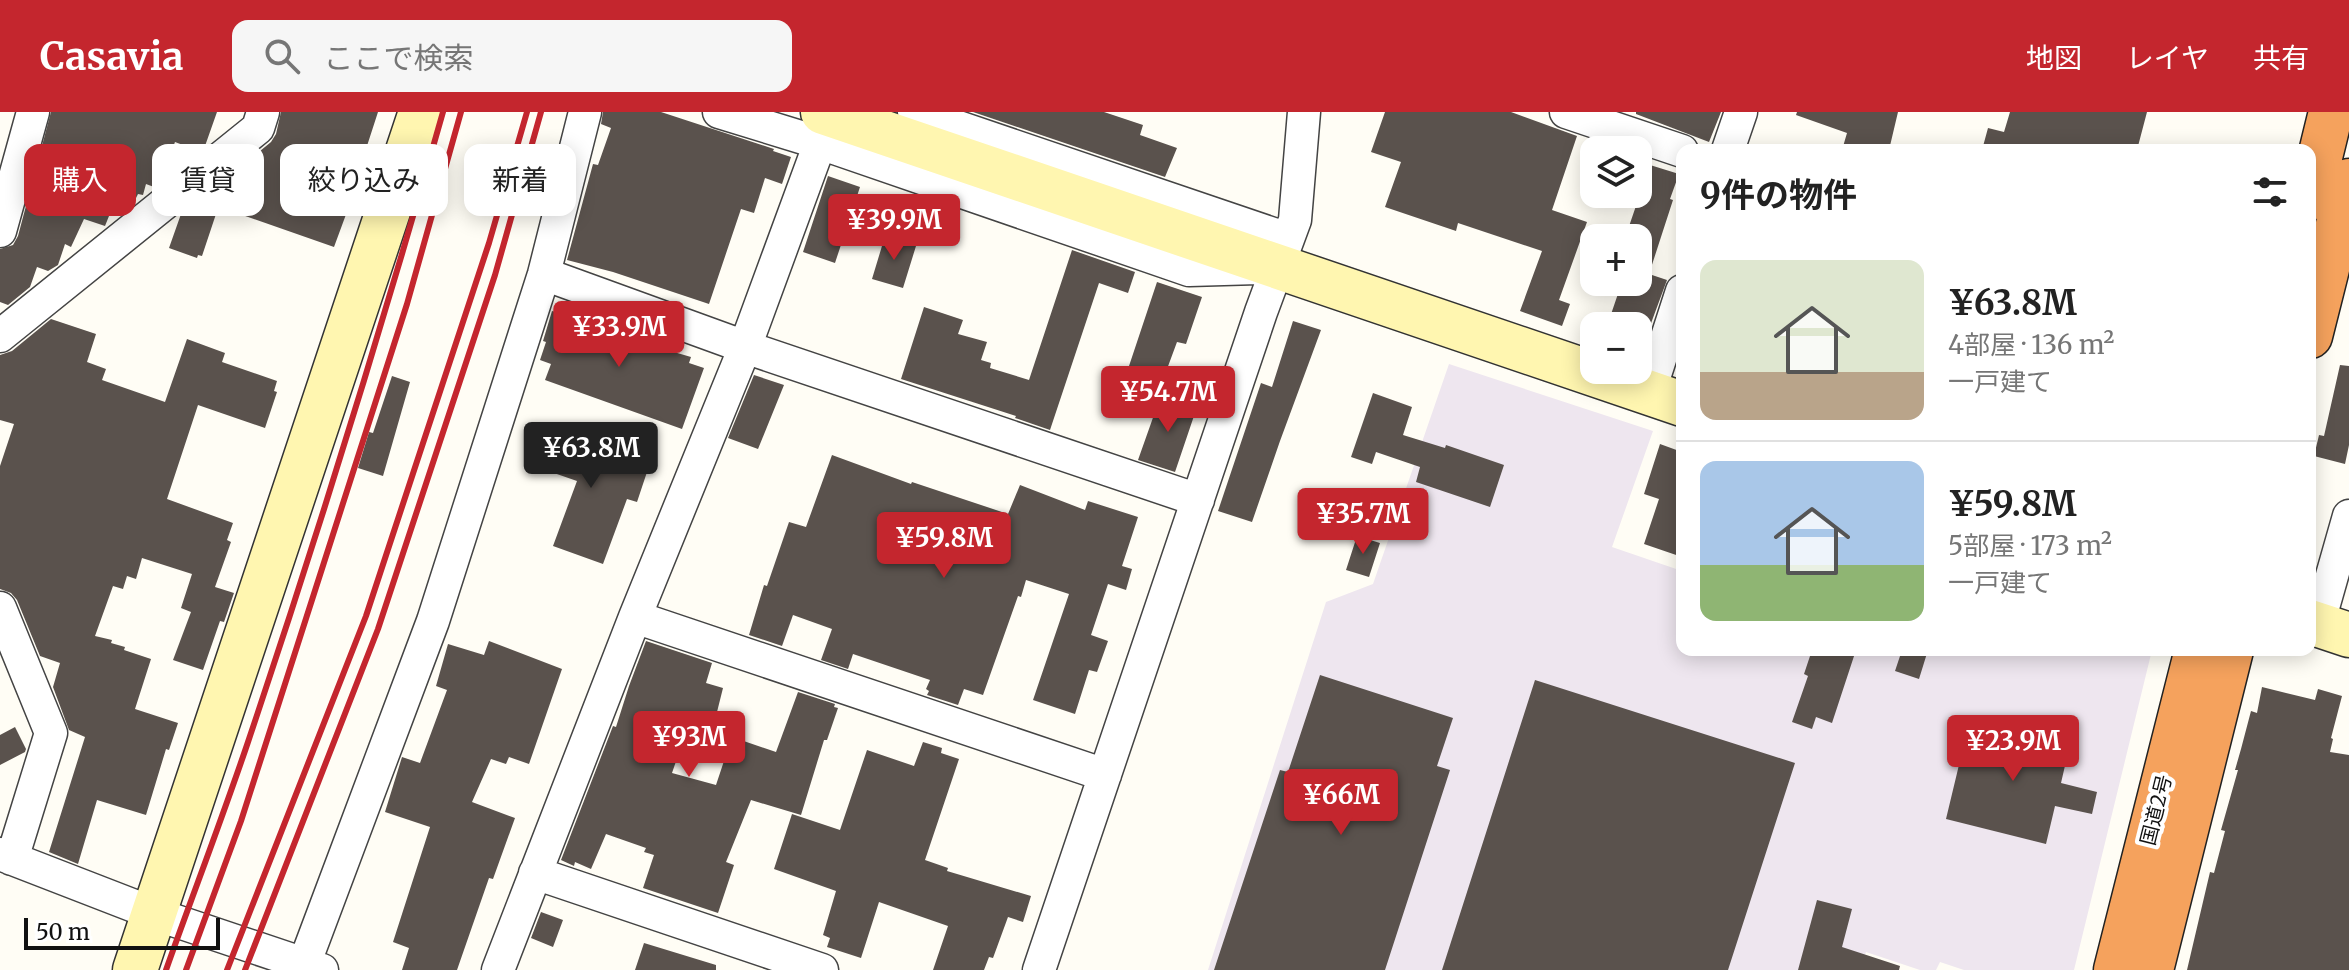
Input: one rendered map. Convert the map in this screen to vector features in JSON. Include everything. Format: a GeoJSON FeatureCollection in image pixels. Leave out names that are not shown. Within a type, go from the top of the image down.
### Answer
{"type":"FeatureCollection","features":[{"type":"Feature","properties":{"kind":"highway"},"geometry":{"type":"LineString","coordinates":[[2316,173],[2331,112]]}},
{"type":"Feature","properties":{"kind":"highway"},"geometry":{"type":"LineString","coordinates":[[2316,312],[2349,181]]}},
{"type":"Feature","properties":{"kind":"highway","name":"国道2号"},"geometry":{"type":"LineString","coordinates":[[2116,970],[2195,656]]}},
{"type":"Feature","properties":{"kind":"highway","name":"国道2号"},"geometry":{"type":"LineString","coordinates":[[2151,970],[2230,656]]}},
{"type":"Feature","properties":{"kind":"street"},"geometry":{"type":"LineString","coordinates":[[0,231],[33,112]]}},
{"type":"Feature","properties":{"kind":"street"},"geometry":{"type":"LineString","coordinates":[[0,336],[258,128],[263,112]]}},
{"type":"Feature","properties":{"kind":"street"},"geometry":{"type":"LineString","coordinates":[[135,970],[421,112]]}},
{"type":"Feature","properties":{"kind":"street"},"geometry":{"type":"LineString","coordinates":[[0,608],[51,733],[6,856],[155,914],[310,968],[433,621],[544,274],[585,112]]}},
{"type":"Feature","properties":{"kind":"street"},"geometry":{"type":"LineString","coordinates":[[719,112],[821,128],[1283,253]]}},
{"type":"Feature","properties":{"kind":"street"},"geometry":{"type":"LineString","coordinates":[[914,112],[1665,398],[1676,329]]}},
{"type":"Feature","properties":{"kind":"street"},"geometry":{"type":"LineString","coordinates":[[1039,970],[1295,220],[1304,112]]}},
{"type":"Feature","properties":{"kind":"street"},"geometry":{"type":"LineString","coordinates":[[1566,112],[1676,149]]}},
{"type":"Feature","properties":{"kind":"street"},"geometry":{"type":"LineString","coordinates":[[1730,144],[1741,112]]}},
{"type":"Feature","properties":{"kind":"street"},"geometry":{"type":"LineString","coordinates":[[498,970],[635,617],[745,347],[821,128]]}},
{"type":"Feature","properties":{"kind":"street"},"geometry":{"type":"LineString","coordinates":[[544,274],[745,347],[1198,500]]}},
{"type":"Feature","properties":{"kind":"street"},"geometry":{"type":"LineString","coordinates":[[2326,627],[2349,516]]}},
{"type":"Feature","properties":{"kind":"street"},"geometry":{"type":"LineString","coordinates":[[635,617],[1105,775]]}},
{"type":"Feature","properties":{"kind":"street"},"geometry":{"type":"LineString","coordinates":[[535,873],[822,970]]}},
{"type":"Feature","properties":{"kind":"shaded area"},"geometry":{"type":"Polygon","coordinates":[[[1449,364],[1653,431],[1612,547],[1676,569],[1676,656],[2151,656],[2074,970],[1964,970],[1940,962],[1936,970],[1920,970],[1866,952],[1860,970],[1208,970],[1326,602],[1373,584],[1449,364]]]}},
{"type":"Feature","properties":{"kind":"building"},"geometry":{"type":"Polygon","coordinates":[[[51,112],[217,112],[206,144],[152,144],[152,186],[146,184],[143,195],[138,194],[136,198],[136,144],[42,144],[51,112]]]}},
{"type":"Feature","properties":{"kind":"building"},"geometry":{"type":"Polygon","coordinates":[[[281,112],[378,112],[368,144],[280,144],[280,216],[345,216],[334,247],[245,216],[264,216],[264,148],[276,134],[281,112]]]}},
{"type":"Feature","properties":{"kind":"building"},"geometry":{"type":"Polygon","coordinates":[[[603,112],[661,112],[791,157],[782,184],[765,178],[754,213],[741,209],[709,304],[567,260],[593,164],[598,165],[611,128],[601,124],[603,112]]]}},
{"type":"Feature","properties":{"kind":"building"},"geometry":{"type":"Polygon","coordinates":[[[973,112],[1104,112],[1143,125],[1140,135],[1177,148],[1165,177],[973,112]]]}},
{"type":"Feature","properties":{"kind":"building"},"geometry":{"type":"Polygon","coordinates":[[[1385,112],[1511,112],[1577,136],[1552,210],[1587,222],[1580,224],[1580,242],[1559,300],[1570,304],[1562,326],[1520,311],[1542,251],[1458,223],[1456,231],[1385,207],[1401,162],[1371,152],[1385,112]]]}},
{"type":"Feature","properties":{"kind":"building"},"geometry":{"type":"Polygon","coordinates":[[[1636,112],[1721,112],[1709,142],[1636,112]]]}},
{"type":"Feature","properties":{"kind":"building"},"geometry":{"type":"Polygon","coordinates":[[[1797,112],[1898,112],[1890,144],[1844,144],[1847,133],[1796,115],[1797,112]]]}},
{"type":"Feature","properties":{"kind":"building"},"geometry":{"type":"Polygon","coordinates":[[[2010,112],[2147,112],[2139,144],[1984,144],[1988,128],[2004,132],[2010,112]]]}},
{"type":"Feature","properties":{"kind":"building"},"geometry":{"type":"Polygon","coordinates":[[[1652,166],[1676,173],[1670,199],[1673,200],[1652,265],[1652,224],[1630,224],[1635,208],[1652,208],[1652,166]]]}},
{"type":"Feature","properties":{"kind":"building"},"geometry":{"type":"Polygon","coordinates":[[[828,176],[860,187],[835,263],[803,252],[828,176]]]}},
{"type":"Feature","properties":{"kind":"building"},"geometry":{"type":"Polygon","coordinates":[[[24,213],[24,216],[109,216],[105,226],[84,219],[71,247],[65,244],[58,265],[48,271],[37,267],[30,287],[8,305],[0,302],[0,249],[13,245],[24,213]]]}},
{"type":"Feature","properties":{"kind":"building"},"geometry":{"type":"Polygon","coordinates":[[[180,216],[215,216],[202,256],[198,255],[197,258],[169,248],[180,216]]]}},
{"type":"Feature","properties":{"kind":"building"},"geometry":{"type":"Polygon","coordinates":[[[885,236],[916,246],[903,288],[872,279],[885,236]]]}},
{"type":"Feature","properties":{"kind":"building"},"geometry":{"type":"Polygon","coordinates":[[[1072,250],[1135,272],[1128,293],[1099,283],[1050,430],[901,379],[924,307],[963,320],[958,334],[987,342],[981,360],[991,363],[990,368],[1029,380],[1072,250]]]}},
{"type":"Feature","properties":{"kind":"building"},"geometry":{"type":"Polygon","coordinates":[[[1652,275],[1667,280],[1652,321],[1652,312],[1612,312],[1617,296],[1652,296],[1652,275]]]}},
{"type":"Feature","properties":{"kind":"building"},"geometry":{"type":"Polygon","coordinates":[[[1157,282],[1202,297],[1186,344],[1177,342],[1160,388],[1126,375],[1157,282]]]}},
{"type":"Feature","properties":{"kind":"building"},"geometry":{"type":"Polygon","coordinates":[[[560,309],[637,338],[636,341],[691,357],[689,363],[704,368],[682,429],[545,380],[551,364],[540,360],[546,342],[543,341],[552,311],[559,313],[560,309]]]}},
{"type":"Feature","properties":{"kind":"building"},"geometry":{"type":"Polygon","coordinates":[[[51,319],[96,334],[87,362],[106,369],[102,380],[165,402],[187,339],[225,353],[222,362],[277,381],[274,391],[277,392],[265,428],[198,405],[167,499],[233,523],[227,540],[231,542],[215,587],[234,593],[224,622],[220,621],[203,670],[173,660],[191,612],[181,608],[192,574],[142,558],[136,579],[127,576],[123,589],[113,586],[95,636],[112,640],[111,643],[125,647],[124,650],[151,659],[135,709],[178,723],[169,750],[166,749],[146,815],[97,800],[78,864],[49,852],[85,737],[69,730],[53,687],[60,663],[40,656],[17,600],[11,593],[0,589],[0,466],[14,424],[0,420],[0,355],[12,351],[51,319]]]}},
{"type":"Feature","properties":{"kind":"building"},"geometry":{"type":"Polygon","coordinates":[[[1293,321],[1321,330],[1252,522],[1218,511],[1261,383],[1272,387],[1293,321]]]}},
{"type":"Feature","properties":{"kind":"building"},"geometry":{"type":"Polygon","coordinates":[[[2340,365],[2349,366],[2349,445],[2345,464],[2316,457],[2319,435],[2324,436],[2340,365]]]}},
{"type":"Feature","properties":{"kind":"building"},"geometry":{"type":"Polygon","coordinates":[[[754,375],[784,385],[758,449],[728,438],[754,375]]]}},
{"type":"Feature","properties":{"kind":"building"},"geometry":{"type":"Polygon","coordinates":[[[392,376],[410,382],[383,476],[358,468],[392,376]]]}},
{"type":"Feature","properties":{"kind":"building"},"geometry":{"type":"Polygon","coordinates":[[[1373,393],[1412,407],[1403,435],[1445,448],[1446,445],[1504,465],[1490,507],[1416,482],[1420,467],[1376,452],[1372,464],[1351,457],[1373,393]]]}},
{"type":"Feature","properties":{"kind":"building"},"geometry":{"type":"Polygon","coordinates":[[[1161,395],[1197,407],[1175,472],[1138,460],[1161,395]]]}},
{"type":"Feature","properties":{"kind":"building"},"geometry":{"type":"Polygon","coordinates":[[[555,429],[650,463],[637,502],[627,499],[603,564],[553,546],[577,481],[528,464],[536,439],[550,444],[555,429]]]}},
{"type":"Feature","properties":{"kind":"building"},"geometry":{"type":"Polygon","coordinates":[[[1660,444],[1676,450],[1676,555],[1644,544],[1659,499],[1644,494],[1660,444]]]}},
{"type":"Feature","properties":{"kind":"building"},"geometry":{"type":"Polygon","coordinates":[[[832,455],[1008,514],[1020,485],[1085,510],[1088,501],[1138,517],[1122,566],[1132,569],[1126,590],[1108,584],[1091,635],[1108,641],[1097,672],[1089,670],[1075,714],[1033,700],[1069,594],[1026,580],[983,695],[964,689],[958,705],[927,695],[930,680],[853,654],[848,669],[821,660],[832,629],[793,615],[782,646],[749,635],[764,585],[767,586],[789,522],[806,527],[832,455]]]}},
{"type":"Feature","properties":{"kind":"building"},"geometry":{"type":"Polygon","coordinates":[[[1357,536],[1380,543],[1369,577],[1346,570],[1357,536]]]}},
{"type":"Feature","properties":{"kind":"building"},"geometry":{"type":"Polygon","coordinates":[[[489,641],[562,669],[529,764],[509,757],[506,764],[491,759],[472,802],[515,818],[493,879],[489,878],[457,970],[402,970],[409,948],[393,942],[430,827],[385,812],[402,757],[420,763],[447,690],[436,686],[448,644],[484,655],[489,641]]]}},
{"type":"Feature","properties":{"kind":"building"},"geometry":{"type":"Polygon","coordinates":[[[646,641],[712,663],[706,683],[723,688],[711,736],[687,729],[672,773],[716,785],[732,737],[776,752],[798,692],[835,704],[834,707],[838,708],[827,740],[824,740],[801,815],[751,800],[726,862],[734,865],[718,913],[643,888],[654,855],[644,852],[646,848],[606,834],[591,869],[561,860],[613,726],[616,727],[646,641]]]}},
{"type":"Feature","properties":{"kind":"building"},"geometry":{"type":"Polygon","coordinates":[[[1810,656],[1854,656],[1832,723],[1816,717],[1812,729],[1792,722],[1808,676],[1804,674],[1810,656]]]}},
{"type":"Feature","properties":{"kind":"building"},"geometry":{"type":"Polygon","coordinates":[[[1900,656],[1926,656],[1919,679],[1895,671],[1900,656]]]}},
{"type":"Feature","properties":{"kind":"building"},"geometry":{"type":"Polygon","coordinates":[[[1320,675],[1453,718],[1437,766],[1450,770],[1385,970],[1214,970],[1280,770],[1288,772],[1320,675]]]}},
{"type":"Feature","properties":{"kind":"building"},"geometry":{"type":"Polygon","coordinates":[[[1535,680],[1795,763],[1728,970],[1442,970],[1535,680]]]}},
{"type":"Feature","properties":{"kind":"building"},"geometry":{"type":"Polygon","coordinates":[[[2262,687],[2315,700],[2318,689],[2342,696],[2330,752],[2349,755],[2349,970],[2187,970],[2210,872],[2214,873],[2225,831],[2221,830],[2238,770],[2235,770],[2251,711],[2257,713],[2262,687]]]}},
{"type":"Feature","properties":{"kind":"building"},"geometry":{"type":"Polygon","coordinates":[[[1970,719],[2070,744],[2061,783],[2097,792],[2092,814],[2055,806],[2046,844],[1946,819],[1970,719]]]}},
{"type":"Feature","properties":{"kind":"building"},"geometry":{"type":"Polygon","coordinates":[[[15,727],[25,752],[0,765],[0,735],[15,727]]]}},
{"type":"Feature","properties":{"kind":"building"},"geometry":{"type":"Polygon","coordinates":[[[923,742],[942,748],[941,753],[959,759],[925,860],[948,868],[947,871],[1031,896],[1023,922],[1008,917],[993,958],[989,957],[984,970],[933,970],[948,926],[879,902],[861,958],[827,947],[830,938],[823,935],[836,891],[774,869],[792,814],[840,830],[867,750],[914,766],[923,742]]]}},
{"type":"Feature","properties":{"kind":"building"},"geometry":{"type":"Polygon","coordinates":[[[1817,900],[1852,909],[1842,947],[1900,966],[1899,970],[1798,970],[1817,900]]]}},
{"type":"Feature","properties":{"kind":"building"},"geometry":{"type":"Polygon","coordinates":[[[541,912],[563,920],[553,947],[531,938],[541,912]]]}},
{"type":"Feature","properties":{"kind":"building"},"geometry":{"type":"Polygon","coordinates":[[[644,943],[716,965],[716,970],[635,970],[644,943]]]}},
{"type":"Feature","properties":{"kind":"railway"},"geometry":{"type":"LineString","coordinates":[[166,970],[238,771],[300,586],[443,112]]}},
{"type":"Feature","properties":{"kind":"railway"},"geometry":{"type":"LineString","coordinates":[[186,970],[241,821],[407,304],[461,112]]}},
{"type":"Feature","properties":{"kind":"railway"},"geometry":{"type":"LineString","coordinates":[[227,970],[366,616],[489,243],[527,112]]}},
{"type":"Feature","properties":{"kind":"railway"},"geometry":{"type":"LineString","coordinates":[[245,970],[378,629],[495,275],[541,112]]}}]}
